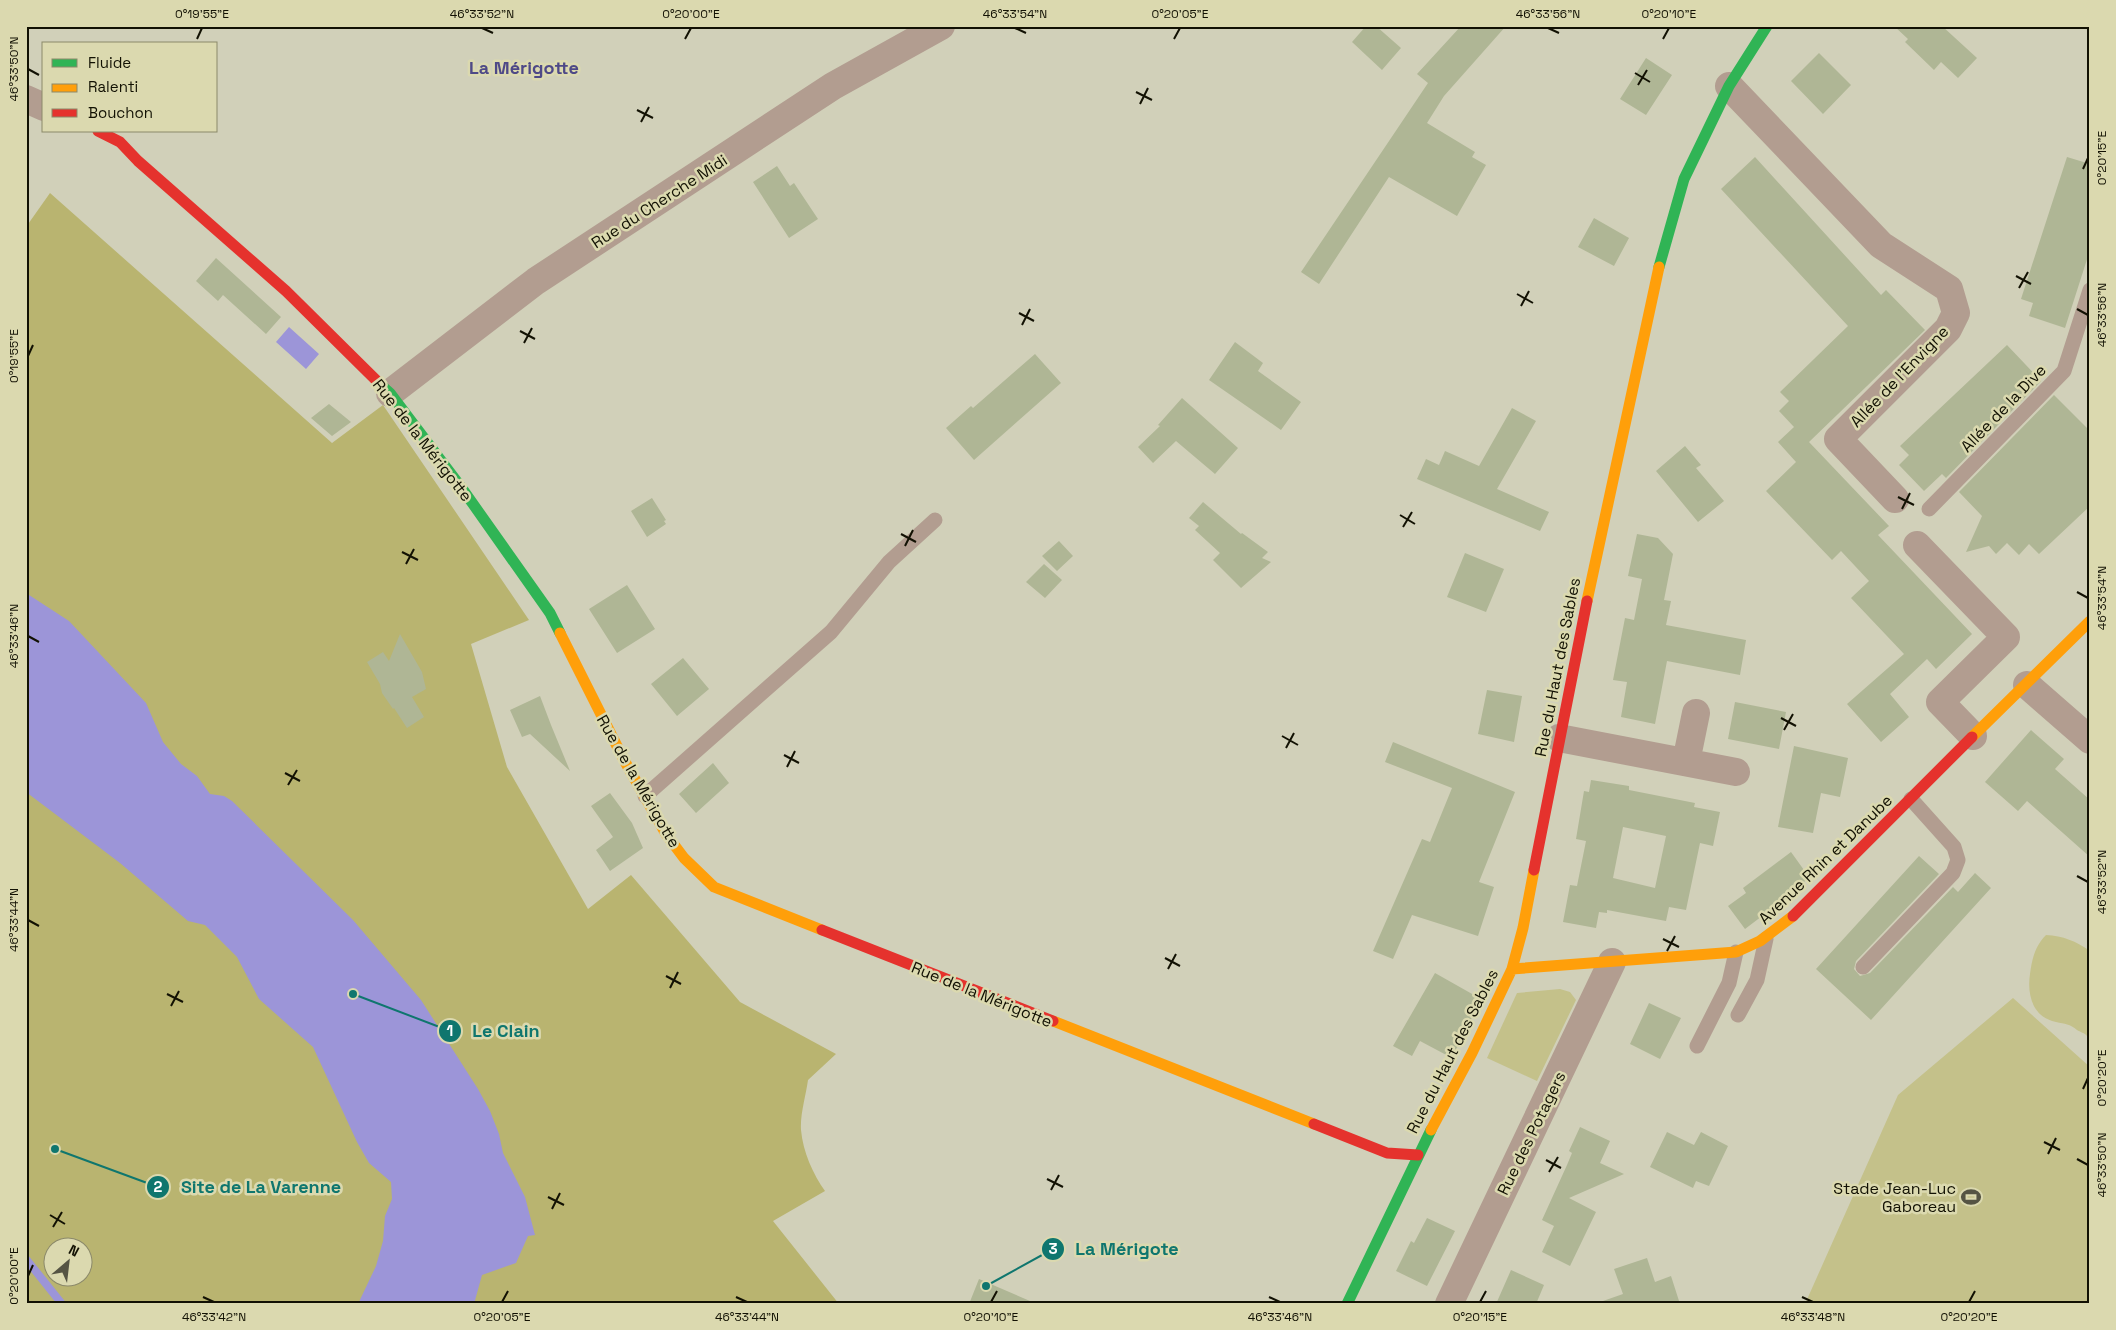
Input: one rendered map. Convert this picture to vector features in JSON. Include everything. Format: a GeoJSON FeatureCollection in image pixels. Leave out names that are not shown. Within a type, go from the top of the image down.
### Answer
{"type":"FeatureCollection","features":[{"type":"Feature","properties":{"kind":"street","name":"Rue du Cherche Midi"},"geometry":{"type":"LineString","coordinates":[[390,393],[536,281],[833,86],[941,26]]}},
{"type":"Feature","properties":{"kind":"street","name":"Rue du Haut des Sables"},"geometry":{"type":"LineString","coordinates":[[1347,1304],[1418,1155],[1472,1053],[1512,969],[1523,928],[1600,535],[1661,256],[1684,180],[1729,86],[1767,26]]}},
{"type":"Feature","properties":{"kind":"street","name":"Allée de l'Envigne"},"geometry":{"type":"LineString","coordinates":[[1729,86],[1881,245],[1949,289],[1956,313],[1948,329],[1838,439],[1895,499]]}},
{"type":"Feature","properties":{"kind":"street"},"geometry":{"type":"LineString","coordinates":[[26,98],[42,106]]}},
{"type":"Feature","properties":{"kind":"street","name":"Rue de la Mérigotte"},"geometry":{"type":"LineString","coordinates":[[100,132],[120,142],[138,161],[286,291],[390,393],[461,486],[550,613],[624,760],[666,834],[684,858],[714,887],[1386,1153],[1418,1155]]}},
{"type":"Feature","properties":{"kind":"street"},"geometry":{"type":"LineString","coordinates":[[1917,545],[2006,637],[1940,702],[1973,736]]}},
{"type":"Feature","properties":{"kind":"street","name":"Avenue Rhin et Danube"},"geometry":{"type":"LineString","coordinates":[[1512,969],[1736,952],[1752,947],[1766,939],[1795,914],[1973,736],[2028,685],[2090,621]]}},
{"type":"Feature","properties":{"kind":"street"},"geometry":{"type":"LineString","coordinates":[[2028,685],[2090,740]]}},
{"type":"Feature","properties":{"kind":"street"},"geometry":{"type":"LineString","coordinates":[[1686,762],[1696,713]]}},
{"type":"Feature","properties":{"kind":"street"},"geometry":{"type":"LineString","coordinates":[[1559,738],[1736,772]]}},
{"type":"Feature","properties":{"kind":"street","name":"Rue des Potagers"},"geometry":{"type":"LineString","coordinates":[[1449,1304],[1612,962]]}},
{"type":"Feature","properties":{"kind":"lane","name":"Allée de la Dive"},"geometry":{"type":"LineString","coordinates":[[1929,509],[2064,371],[2090,290]]}},
{"type":"Feature","properties":{"kind":"lane"},"geometry":{"type":"LineString","coordinates":[[645,796],[832,632],[889,562],[935,520]]}},
{"type":"Feature","properties":{"kind":"lane"},"geometry":{"type":"LineString","coordinates":[[1863,967],[1953,873],[1958,860],[1954,847],[1911,799]]}},
{"type":"Feature","properties":{"kind":"lane"},"geometry":{"type":"LineString","coordinates":[[1738,1015],[1757,980],[1766,939]]}},
{"type":"Feature","properties":{"kind":"lane"},"geometry":{"type":"LineString","coordinates":[[1697,1046],[1728,984],[1736,952]]}},
{"type":"Feature","properties":{"kind":"shaded area"},"geometry":{"type":"Polygon","coordinates":[[[50,193],[332,443],[383,405],[529,620],[471,644],[507,767],[588,909],[631,875],[740,1002],[836,1054],[808,1080],[801,1118],[802,1138],[806,1154],[816,1177],[825,1191],[773,1221],[839,1304],[26,1304],[26,227],[50,193]]]}},
{"type":"Feature","properties":{"kind":"shaded area"},"geometry":{"type":"Polygon","coordinates":[[[289,327],[319,354],[306,369],[276,342],[289,327]]]}},
{"type":"Feature","properties":{"kind":"shaded area"},"geometry":{"type":"Polygon","coordinates":[[[26,593],[69,621],[146,703],[163,742],[181,764],[197,776],[210,794],[224,796],[232,801],[353,920],[421,1000],[478,1089],[490,1111],[499,1134],[503,1153],[525,1197],[535,1235],[528,1236],[516,1263],[482,1275],[474,1304],[358,1304],[376,1266],[383,1241],[385,1216],[392,1199],[391,1182],[369,1163],[357,1142],[313,1047],[259,999],[237,957],[205,925],[188,921],[120,863],[26,792],[26,593]]]}},
{"type":"Feature","properties":{"kind":"shaded area"},"geometry":{"type":"Polygon","coordinates":[[[2046,935],[2080,944],[2090,951],[2090,1042],[2086,1035],[2072,1026],[2056,1022],[2041,1015],[2033,1004],[2029,989],[2032,963],[2037,948],[2046,935]]]}},
{"type":"Feature","properties":{"kind":"shaded area"},"geometry":{"type":"Polygon","coordinates":[[[1560,989],[1570,992],[1576,1000],[1537,1081],[1487,1058],[1517,993],[1560,989]]]}},
{"type":"Feature","properties":{"kind":"shaded area","name":"Stade Jean-Luc Gaboreau"},"geometry":{"type":"Polygon","coordinates":[[[2013,998],[2090,1067],[2090,1304],[1805,1304],[1898,1095],[2013,998]]]}},
{"type":"Feature","properties":{"kind":"building"},"geometry":{"type":"Polygon","coordinates":[[[1366,26],[1376,26],[1401,48],[1382,70],[1352,42],[1366,26]]]}},
{"type":"Feature","properties":{"kind":"building"},"geometry":{"type":"Polygon","coordinates":[[[1461,26],[1506,26],[1444,96],[1427,123],[1475,152],[1472,157],[1486,165],[1457,216],[1389,177],[1319,284],[1301,272],[1428,83],[1417,74],[1461,26]]]}},
{"type":"Feature","properties":{"kind":"building"},"geometry":{"type":"Polygon","coordinates":[[[1894,26],[1942,26],[1977,58],[1958,78],[1941,62],[1934,70],[1905,42],[1908,39],[1894,26]]]}},
{"type":"Feature","properties":{"kind":"building"},"geometry":{"type":"Polygon","coordinates":[[[1819,53],[1851,85],[1823,114],[1791,81],[1819,53]]]}},
{"type":"Feature","properties":{"kind":"building"},"geometry":{"type":"Polygon","coordinates":[[[1646,58],[1672,75],[1646,115],[1620,99],[1646,58]]]}},
{"type":"Feature","properties":{"kind":"building"},"geometry":{"type":"Polygon","coordinates":[[[1755,157],[1881,295],[1886,290],[1925,330],[1809,442],[1889,526],[1878,535],[1972,634],[1936,669],[1927,659],[1890,694],[1909,717],[1881,742],[1847,704],[1904,654],[1851,598],[1869,581],[1841,551],[1832,560],[1766,491],[1796,462],[1778,442],[1794,427],[1779,411],[1789,401],[1780,392],[1848,326],[1721,189],[1755,157]]]}},
{"type":"Feature","properties":{"kind":"building"},"geometry":{"type":"Polygon","coordinates":[[[2067,157],[2090,164],[2090,250],[2065,328],[2029,316],[2033,303],[2021,299],[2067,157]]]}},
{"type":"Feature","properties":{"kind":"building"},"geometry":{"type":"Polygon","coordinates":[[[777,166],[790,186],[794,183],[818,219],[789,238],[753,182],[777,166]]]}},
{"type":"Feature","properties":{"kind":"building"},"geometry":{"type":"Polygon","coordinates":[[[1594,218],[1629,238],[1614,266],[1578,247],[1594,218]]]}},
{"type":"Feature","properties":{"kind":"building"},"geometry":{"type":"Polygon","coordinates":[[[216,258],[281,317],[266,334],[223,295],[218,301],[196,281],[216,258]]]}},
{"type":"Feature","properties":{"kind":"building"},"geometry":{"type":"Polygon","coordinates":[[[1235,342],[1263,363],[1258,371],[1301,402],[1281,430],[1209,380],[1235,342]]]}},
{"type":"Feature","properties":{"kind":"building"},"geometry":{"type":"Polygon","coordinates":[[[2007,345],[2041,381],[1946,478],[1942,474],[1924,491],[1899,465],[1909,455],[1900,446],[2007,345]]]}},
{"type":"Feature","properties":{"kind":"building"},"geometry":{"type":"Polygon","coordinates":[[[1035,354],[1061,383],[974,460],[946,428],[971,406],[973,408],[1035,354]]]}},
{"type":"Feature","properties":{"kind":"building"},"geometry":{"type":"Polygon","coordinates":[[[2054,395],[2090,431],[2090,506],[2039,554],[2029,544],[2019,555],[2007,543],[1996,554],[1989,546],[1966,552],[1982,516],[1959,492],[2054,395]]]}},
{"type":"Feature","properties":{"kind":"building"},"geometry":{"type":"Polygon","coordinates":[[[1182,398],[1238,448],[1215,474],[1176,441],[1153,463],[1138,447],[1160,426],[1158,425],[1182,398]]]}},
{"type":"Feature","properties":{"kind":"building"},"geometry":{"type":"Polygon","coordinates":[[[329,404],[351,422],[332,436],[311,418],[329,404]]]}},
{"type":"Feature","properties":{"kind":"building"},"geometry":{"type":"Polygon","coordinates":[[[1512,408],[1536,421],[1497,489],[1549,512],[1540,531],[1417,479],[1426,459],[1439,465],[1445,451],[1479,466],[1512,408]]]}},
{"type":"Feature","properties":{"kind":"building"},"geometry":{"type":"Polygon","coordinates":[[[1685,446],[1701,465],[1696,468],[1724,501],[1698,522],[1656,471],[1685,446]]]}},
{"type":"Feature","properties":{"kind":"building"},"geometry":{"type":"Polygon","coordinates":[[[652,498],[666,520],[664,521],[666,524],[647,537],[631,511],[652,498]]]}},
{"type":"Feature","properties":{"kind":"building"},"geometry":{"type":"Polygon","coordinates":[[[1203,502],[1241,534],[1268,552],[1262,558],[1271,562],[1241,588],[1213,560],[1220,553],[1195,530],[1199,526],[1189,518],[1203,502]]]}},
{"type":"Feature","properties":{"kind":"building"},"geometry":{"type":"Polygon","coordinates":[[[1637,534],[1658,538],[1673,554],[1664,600],[1671,601],[1666,625],[1746,640],[1740,675],[1667,661],[1655,724],[1621,717],[1627,682],[1613,680],[1625,618],[1634,620],[1642,579],[1628,576],[1637,534]]]}},
{"type":"Feature","properties":{"kind":"building"},"geometry":{"type":"Polygon","coordinates":[[[1059,541],[1073,556],[1057,571],[1042,556],[1059,541]]]}},
{"type":"Feature","properties":{"kind":"building"},"geometry":{"type":"Polygon","coordinates":[[[1465,553],[1504,569],[1486,612],[1447,597],[1465,553]]]}},
{"type":"Feature","properties":{"kind":"building"},"geometry":{"type":"Polygon","coordinates":[[[1044,564],[1062,580],[1045,598],[1026,582],[1044,564]]]}},
{"type":"Feature","properties":{"kind":"building"},"geometry":{"type":"Polygon","coordinates":[[[627,585],[655,629],[617,653],[589,609],[627,585]]]}},
{"type":"Feature","properties":{"kind":"building"},"geometry":{"type":"Polygon","coordinates":[[[400,634],[422,672],[426,689],[412,697],[424,717],[407,728],[382,693],[380,684],[367,662],[383,652],[389,661],[400,634]]]}},
{"type":"Feature","properties":{"kind":"building"},"geometry":{"type":"Polygon","coordinates":[[[683,658],[709,689],[677,716],[651,684],[683,658]]]}},
{"type":"Feature","properties":{"kind":"building"},"geometry":{"type":"Polygon","coordinates":[[[1487,690],[1522,696],[1514,742],[1478,734],[1487,690]]]}},
{"type":"Feature","properties":{"kind":"building"},"geometry":{"type":"Polygon","coordinates":[[[540,696],[570,771],[530,734],[522,737],[510,710],[540,696]]]}},
{"type":"Feature","properties":{"kind":"building"},"geometry":{"type":"Polygon","coordinates":[[[1735,702],[1786,712],[1779,749],[1728,739],[1735,702]]]}},
{"type":"Feature","properties":{"kind":"building"},"geometry":{"type":"Polygon","coordinates":[[[2031,730],[2064,759],[2055,769],[2090,800],[2090,857],[2027,801],[2018,811],[1985,782],[2031,730]]]}},
{"type":"Feature","properties":{"kind":"building"},"geometry":{"type":"Polygon","coordinates":[[[1393,742],[1515,792],[1479,882],[1494,887],[1478,936],[1412,915],[1393,959],[1373,951],[1422,839],[1430,842],[1452,788],[1385,762],[1393,742]]]}},
{"type":"Feature","properties":{"kind":"building"},"geometry":{"type":"Polygon","coordinates":[[[1794,746],[1848,758],[1840,797],[1821,793],[1813,833],[1778,827],[1794,746]]]}},
{"type":"Feature","properties":{"kind":"building"},"geometry":{"type":"Polygon","coordinates":[[[713,763],[729,783],[696,813],[679,794],[713,763]]]}},
{"type":"Feature","properties":{"kind":"building"},"geometry":{"type":"Polygon","coordinates":[[[1591,780],[1629,786],[1629,790],[1695,803],[1694,807],[1720,812],[1713,846],[1700,843],[1686,910],[1669,907],[1666,921],[1607,910],[1607,913],[1599,912],[1596,928],[1563,922],[1570,885],[1577,886],[1586,841],[1576,839],[1584,791],[1589,792],[1591,780]],[[1623,827],[1613,878],[1655,888],[1666,836],[1623,827]]]}},
{"type":"Feature","properties":{"kind":"building"},"geometry":{"type":"Polygon","coordinates":[[[610,793],[632,823],[643,848],[610,871],[596,850],[613,837],[591,806],[610,793]]]}},
{"type":"Feature","properties":{"kind":"building"},"geometry":{"type":"Polygon","coordinates":[[[1791,852],[1809,877],[1795,891],[1745,929],[1728,906],[1746,893],[1743,888],[1791,852]]]}},
{"type":"Feature","properties":{"kind":"building"},"geometry":{"type":"Polygon","coordinates":[[[1919,856],[1939,874],[1856,961],[1854,969],[1860,976],[1870,973],[1953,887],[1958,892],[1975,873],[1991,888],[1871,1020],[1816,969],[1919,856]]]}},
{"type":"Feature","properties":{"kind":"building"},"geometry":{"type":"Polygon","coordinates":[[[1435,973],[1481,999],[1452,1058],[1420,1041],[1412,1056],[1393,1046],[1435,973]]]}},
{"type":"Feature","properties":{"kind":"building"},"geometry":{"type":"Polygon","coordinates":[[[1649,1003],[1681,1018],[1660,1059],[1630,1044],[1649,1003]]]}},
{"type":"Feature","properties":{"kind":"building"},"geometry":{"type":"Polygon","coordinates":[[[1580,1127],[1610,1141],[1600,1163],[1624,1174],[1569,1198],[1596,1212],[1570,1266],[1542,1252],[1554,1226],[1542,1220],[1572,1153],[1569,1151],[1580,1127]]]}},
{"type":"Feature","properties":{"kind":"building"},"geometry":{"type":"Polygon","coordinates":[[[1667,1132],[1694,1145],[1701,1132],[1728,1146],[1709,1186],[1696,1181],[1693,1188],[1650,1167],[1667,1132]]]}},
{"type":"Feature","properties":{"kind":"building"},"geometry":{"type":"Polygon","coordinates":[[[1427,1218],[1455,1231],[1427,1286],[1396,1271],[1411,1241],[1414,1243],[1427,1218]]]}},
{"type":"Feature","properties":{"kind":"building"},"geometry":{"type":"Polygon","coordinates":[[[1647,1258],[1655,1282],[1671,1276],[1680,1304],[1603,1304],[1603,1301],[1623,1294],[1614,1269],[1647,1258]]]}},
{"type":"Feature","properties":{"kind":"building"},"geometry":{"type":"Polygon","coordinates":[[[1511,1270],[1544,1285],[1536,1304],[1496,1304],[1511,1270]]]}},
{"type":"Feature","properties":{"kind":"building"},"geometry":{"type":"Polygon","coordinates":[[[979,1279],[1037,1304],[969,1304],[979,1279]]]}},
{"type":"Feature","properties":{"kind":"waterway"},"geometry":{"type":"LineString","coordinates":[[26,1259],[62,1304]]}},
{"type":"Feature","properties":{"kind":"traffic: fast"},"geometry":{"type":"LineString","coordinates":[[1659,267],[1684,179],[1729,86],[1767,26]]}},
{"type":"Feature","properties":{"kind":"traffic: fast"},"geometry":{"type":"LineString","coordinates":[[381,385],[390,393],[461,487],[550,613],[560,633]]}},
{"type":"Feature","properties":{"kind":"traffic: fast"},"geometry":{"type":"LineString","coordinates":[[1347,1304],[1431,1130]]}},
{"type":"Feature","properties":{"kind":"traffic: slow"},"geometry":{"type":"LineString","coordinates":[[1587,601],[1659,267]]}},
{"type":"Feature","properties":{"kind":"traffic: slow"},"geometry":{"type":"LineString","coordinates":[[1972,737],[2090,621]]}},
{"type":"Feature","properties":{"kind":"traffic: slow"},"geometry":{"type":"LineString","coordinates":[[560,633],[624,760],[666,834],[684,858],[714,887],[822,930]]}},
{"type":"Feature","properties":{"kind":"traffic: slow"},"geometry":{"type":"LineString","coordinates":[[1431,1130],[1472,1053],[1512,969],[1523,928],[1534,870]]}},
{"type":"Feature","properties":{"kind":"traffic: slow"},"geometry":{"type":"LineString","coordinates":[[1512,969],[1736,952],[1760,941],[1793,916]]}},
{"type":"Feature","properties":{"kind":"traffic: slow"},"geometry":{"type":"LineString","coordinates":[[1053,1021],[1314,1124]]}},
{"type":"Feature","properties":{"kind":"traffic: jam"},"geometry":{"type":"LineString","coordinates":[[100,132],[120,142],[138,161],[286,291],[381,385]]}},
{"type":"Feature","properties":{"kind":"traffic: jam"},"geometry":{"type":"LineString","coordinates":[[1534,870],[1587,601]]}},
{"type":"Feature","properties":{"kind":"traffic: jam"},"geometry":{"type":"LineString","coordinates":[[1793,916],[1972,737]]}},
{"type":"Feature","properties":{"kind":"traffic: jam"},"geometry":{"type":"LineString","coordinates":[[822,930],[1053,1021]]}},
{"type":"Feature","properties":{"kind":"traffic: jam"},"geometry":{"type":"LineString","coordinates":[[1314,1124],[1387,1153],[1418,1155]]}},
{"type":"Feature","properties":{"kind":"place","name":"Le Clain"},"geometry":{"type":"Point","coordinates":[353,994]}},
{"type":"Feature","properties":{"kind":"place","name":"Site de La Varenne"},"geometry":{"type":"Point","coordinates":[55,1149]}},
{"type":"Feature","properties":{"kind":"place","name":"Stade Jean-Luc Gaboreau"},"geometry":{"type":"Point","coordinates":[1971,1197]}},
{"type":"Feature","properties":{"kind":"place","name":"La Mérigote"},"geometry":{"type":"Point","coordinates":[986,1286]}},
{"type":"Feature","properties":{"kind":"district","name":"La Mérigotte"},"geometry":{"type":"Point","coordinates":[524,68]}}]}
